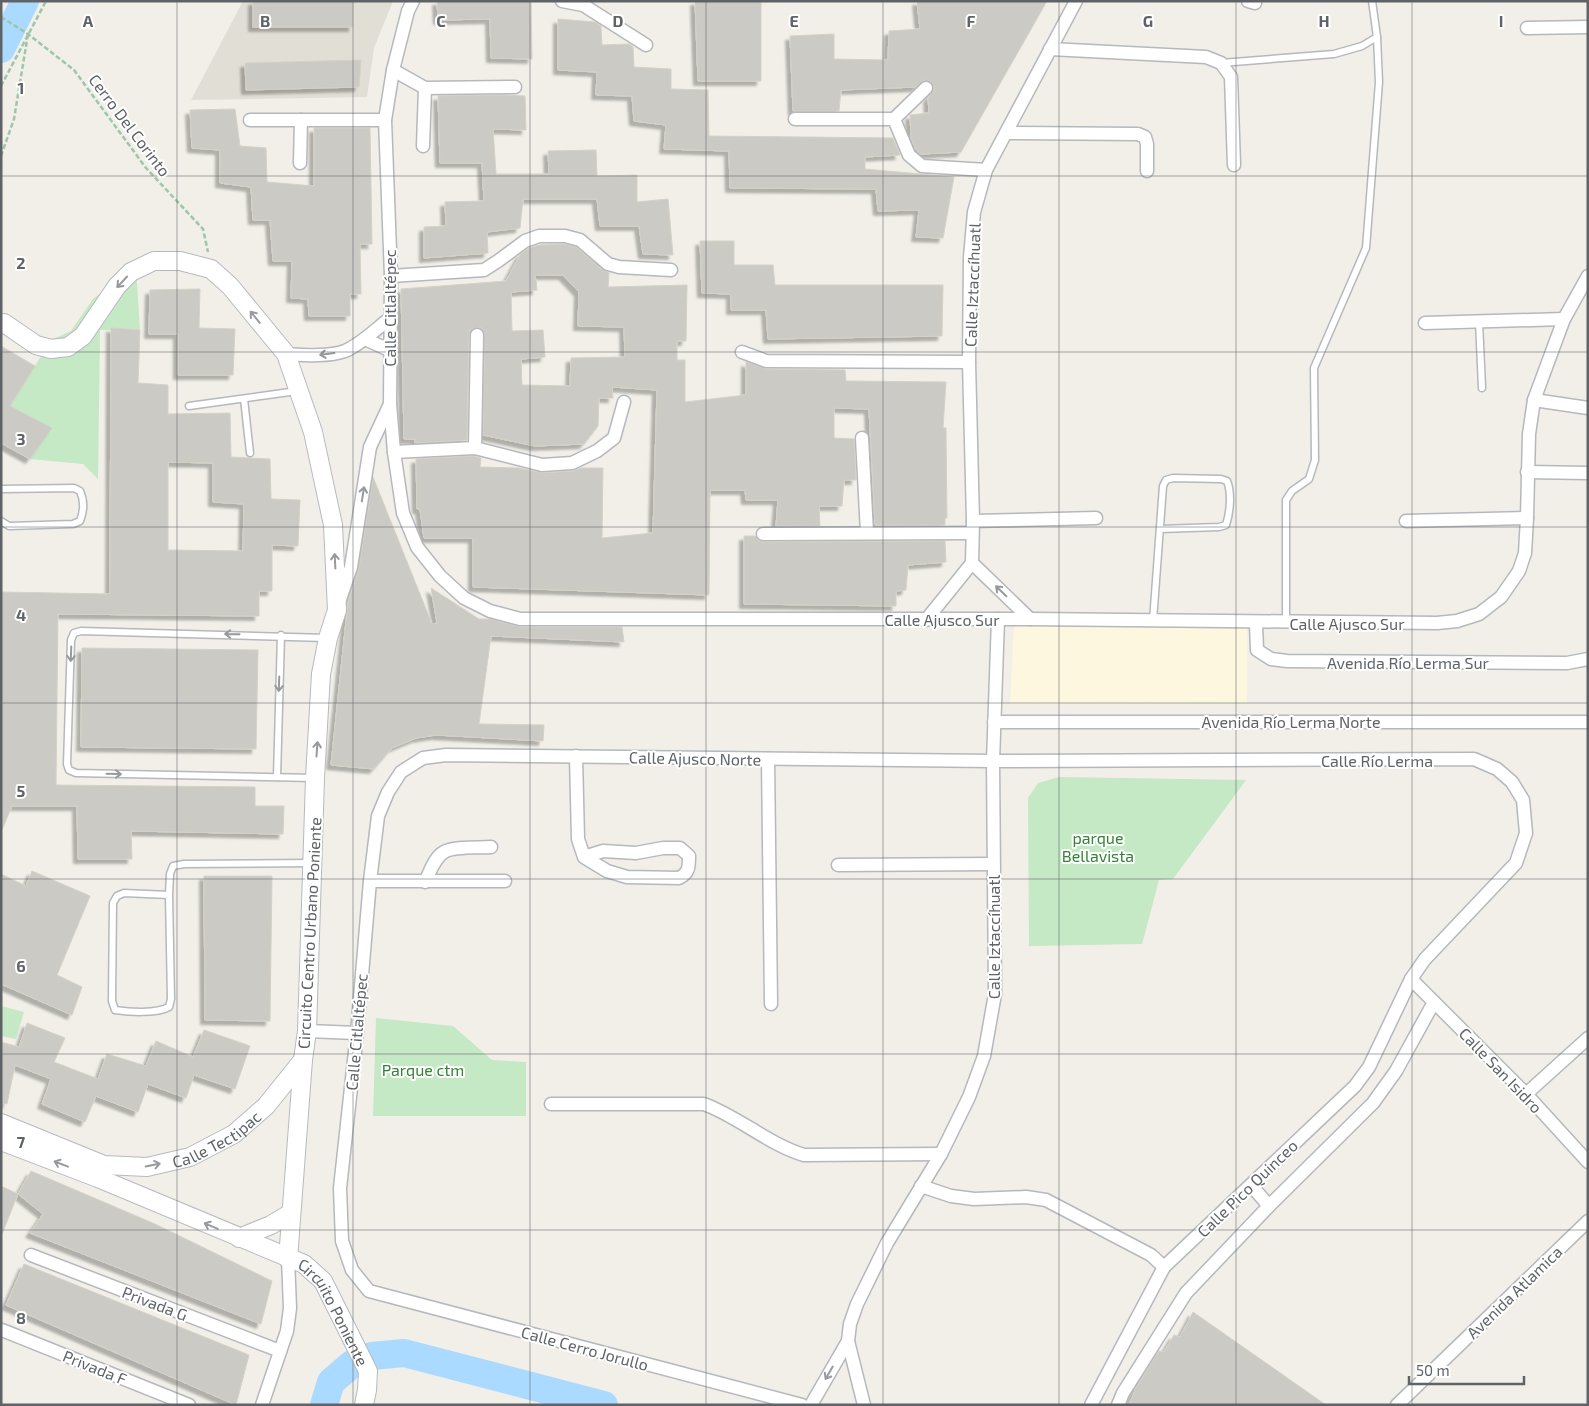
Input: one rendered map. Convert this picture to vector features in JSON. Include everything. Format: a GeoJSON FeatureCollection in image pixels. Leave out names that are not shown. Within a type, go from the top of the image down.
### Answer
{"type":"FeatureCollection","features":[{"type":"Feature","properties":{"kind":"street","name":"Calle Citlaltépec"},"geometry":{"type":"LineString","coordinates":[[337,610],[351,567],[370,447],[390,404],[390,276],[385,120],[393,70],[408,11],[413,1]]}},
{"type":"Feature","properties":{"kind":"street"},"geometry":{"type":"LineString","coordinates":[[562,1],[583,5],[646,45]]}},
{"type":"Feature","properties":{"kind":"street","name":"Calle Iztaccíhuatl"},"geometry":{"type":"LineString","coordinates":[[972,563],[969,362],[971,248],[974,212],[986,170],[1076,1]]}},
{"type":"Feature","properties":{"kind":"street"},"geometry":{"type":"LineString","coordinates":[[1527,28],[1588,28]]}},
{"type":"Feature","properties":{"kind":"street"},"geometry":{"type":"LineString","coordinates":[[1050,49],[1206,57],[1221,63],[1232,77],[1234,166]]}},
{"type":"Feature","properties":{"kind":"street"},"geometry":{"type":"LineString","coordinates":[[393,70],[425,88],[515,87]]}},
{"type":"Feature","properties":{"kind":"street"},"geometry":{"type":"LineString","coordinates":[[423,146],[425,88]]}},
{"type":"Feature","properties":{"kind":"street"},"geometry":{"type":"LineString","coordinates":[[796,118],[894,119],[926,88]]}},
{"type":"Feature","properties":{"kind":"street"},"geometry":{"type":"LineString","coordinates":[[894,119],[910,155],[922,166],[986,170]]}},
{"type":"Feature","properties":{"kind":"street"},"geometry":{"type":"LineString","coordinates":[[250,120],[385,120]]}},
{"type":"Feature","properties":{"kind":"street"},"geometry":{"type":"LineString","coordinates":[[300,163],[301,120]]}},
{"type":"Feature","properties":{"kind":"street"},"geometry":{"type":"LineString","coordinates":[[1006,134],[1138,134],[1144,137],[1147,144],[1147,171]]}},
{"type":"Feature","properties":{"kind":"street"},"geometry":{"type":"LineString","coordinates":[[390,276],[484,270],[498,262],[525,241],[539,236],[565,236],[580,240],[608,264],[620,267],[671,270]]}},
{"type":"Feature","properties":{"kind":"street"},"geometry":{"type":"LineString","coordinates":[[1,323],[4,323],[36,345],[51,349],[68,347],[83,336],[117,286],[131,272],[154,261],[180,261],[211,269],[230,286],[286,354],[313,432],[333,525],[337,610]]}},
{"type":"Feature","properties":{"kind":"street","name":"Calle Ajusco Sur"},"geometry":{"type":"LineString","coordinates":[[390,404],[394,452],[403,513],[417,547],[440,576],[464,598],[490,611],[520,618],[1030,619],[1437,624],[1457,621],[1479,614],[1501,597],[1519,571],[1525,553],[1528,518],[1527,472],[1529,434],[1534,400],[1564,319],[1588,276]]}},
{"type":"Feature","properties":{"kind":"street"},"geometry":{"type":"LineString","coordinates":[[286,354],[320,355],[344,352],[365,339],[389,319]]}},
{"type":"Feature","properties":{"kind":"street"},"geometry":{"type":"LineString","coordinates":[[1425,323],[1564,319]]}},
{"type":"Feature","properties":{"kind":"street"},"geometry":{"type":"LineString","coordinates":[[475,448],[477,335]]}},
{"type":"Feature","properties":{"kind":"street"},"geometry":{"type":"LineString","coordinates":[[365,339],[389,350]]}},
{"type":"Feature","properties":{"kind":"street"},"geometry":{"type":"LineString","coordinates":[[742,352],[766,361],[969,362]]}},
{"type":"Feature","properties":{"kind":"street"},"geometry":{"type":"LineString","coordinates":[[1534,400],[1588,408]]}},
{"type":"Feature","properties":{"kind":"street"},"geometry":{"type":"LineString","coordinates":[[394,452],[475,448],[542,465],[572,463],[597,451],[614,438],[624,402]]}},
{"type":"Feature","properties":{"kind":"street"},"geometry":{"type":"LineString","coordinates":[[862,438],[866,533]]}},
{"type":"Feature","properties":{"kind":"street"},"geometry":{"type":"LineString","coordinates":[[1527,472],[1588,473]]}},
{"type":"Feature","properties":{"kind":"street"},"geometry":{"type":"LineString","coordinates":[[763,534],[866,533],[1096,518]]}},
{"type":"Feature","properties":{"kind":"street"},"geometry":{"type":"LineString","coordinates":[[1406,521],[1528,518]]}},
{"type":"Feature","properties":{"kind":"street"},"geometry":{"type":"LineString","coordinates":[[926,620],[972,563],[1030,619]]}},
{"type":"Feature","properties":{"kind":"street","name":"Circuito Centro Urbano Poniente"},"geometry":{"type":"LineString","coordinates":[[288,1259],[303,1060],[307,1031],[315,778],[321,674],[328,638],[337,610]]}},
{"type":"Feature","properties":{"kind":"street","name":"Calle Iztaccíhuatl"},"geometry":{"type":"LineString","coordinates":[[864,1405],[848,1341],[850,1324],[857,1304],[887,1243],[941,1154],[969,1098],[986,1047],[995,994],[993,761],[998,619]]}},
{"type":"Feature","properties":{"kind":"street","name":"Avenida Río Lerma Sur"},"geometry":{"type":"LineString","coordinates":[[1256,622],[1257,650],[1271,658],[1287,661],[1568,663],[1588,659]]}},
{"type":"Feature","properties":{"kind":"street","name":"Avenida Río Lerma Norte"},"geometry":{"type":"LineString","coordinates":[[994,722],[1588,722]]}},
{"type":"Feature","properties":{"kind":"street","name":"Calle Ajusco Norte"},"geometry":{"type":"LineString","coordinates":[[401,772],[423,758],[446,755],[993,761]]}},
{"type":"Feature","properties":{"kind":"street"},"geometry":{"type":"LineString","coordinates":[[576,756],[578,839],[584,857],[607,871],[626,877],[679,878],[685,875],[688,870],[689,856],[680,848],[663,848],[636,852],[603,851],[584,857]]}},
{"type":"Feature","properties":{"kind":"street"},"geometry":{"type":"LineString","coordinates":[[768,759],[771,1004]]}},
{"type":"Feature","properties":{"kind":"street","name":"Calle Río Lerma"},"geometry":{"type":"LineString","coordinates":[[993,761],[1474,759],[1497,769],[1512,782],[1524,800],[1526,833],[1516,863],[1425,959],[1411,979]]}},
{"type":"Feature","properties":{"kind":"street","name":"Calle Citlaltépec"},"geometry":{"type":"LineString","coordinates":[[369,1291],[352,1270],[342,1241],[340,1188],[378,816],[388,792],[401,772]]}},
{"type":"Feature","properties":{"kind":"street"},"geometry":{"type":"LineString","coordinates":[[425,882],[433,864],[445,852],[463,848],[491,847]]}},
{"type":"Feature","properties":{"kind":"street"},"geometry":{"type":"LineString","coordinates":[[838,865],[993,864]]}},
{"type":"Feature","properties":{"kind":"street"},"geometry":{"type":"LineString","coordinates":[[370,881],[506,881]]}},
{"type":"Feature","properties":{"kind":"street","name":"Calle San Isidro"},"geometry":{"type":"LineString","coordinates":[[1411,979],[1526,1094],[1588,1162]]}},
{"type":"Feature","properties":{"kind":"street","name":"Calle Pico Quinceo"},"geometry":{"type":"LineString","coordinates":[[1092,1405],[1164,1267],[1355,1086],[1369,1067],[1411,979]]}},
{"type":"Feature","properties":{"kind":"street"},"geometry":{"type":"LineString","coordinates":[[1118,1405],[1186,1293],[1269,1206],[1373,1103],[1396,1071],[1434,1002]]}},
{"type":"Feature","properties":{"kind":"street"},"geometry":{"type":"LineString","coordinates":[[307,1031],[357,1033]]}},
{"type":"Feature","properties":{"kind":"street"},"geometry":{"type":"LineString","coordinates":[[1526,1094],[1588,1038]]}},
{"type":"Feature","properties":{"kind":"street","name":"Calle Tectipac"},"geometry":{"type":"LineString","coordinates":[[1,1123],[104,1165],[147,1167],[190,1157],[234,1134],[266,1106],[303,1060]]}},
{"type":"Feature","properties":{"kind":"street"},"geometry":{"type":"LineString","coordinates":[[551,1104],[704,1104],[722,1110],[791,1151],[804,1155],[941,1154]]}},
{"type":"Feature","properties":{"kind":"street","name":"Circuito Poniente"},"geometry":{"type":"LineString","coordinates":[[1,1141],[98,1178],[288,1259],[304,1264],[323,1281],[368,1371],[368,1390],[364,1405]]}},
{"type":"Feature","properties":{"kind":"street"},"geometry":{"type":"LineString","coordinates":[[1251,1185],[1269,1206]]}},
{"type":"Feature","properties":{"kind":"street"},"geometry":{"type":"LineString","coordinates":[[921,1186],[951,1196],[966,1198],[1026,1197],[1046,1200],[1151,1255],[1164,1267]]}},
{"type":"Feature","properties":{"kind":"street"},"geometry":{"type":"LineString","coordinates":[[239,1238],[271,1225],[291,1213]]}},
{"type":"Feature","properties":{"kind":"street","name":"Avenida Atlamica"},"geometry":{"type":"LineString","coordinates":[[1397,1405],[1588,1221]]}},
{"type":"Feature","properties":{"kind":"street","name":"Privada G"},"geometry":{"type":"LineString","coordinates":[[31,1255],[280,1351]]}},
{"type":"Feature","properties":{"kind":"street"},"geometry":{"type":"LineString","coordinates":[[262,1405],[287,1331],[290,1308],[288,1259]]}},
{"type":"Feature","properties":{"kind":"street","name":"Calle Cerro Jorullo"},"geometry":{"type":"LineString","coordinates":[[369,1291],[802,1405]]}},
{"type":"Feature","properties":{"kind":"street","name":"Privada F"},"geometry":{"type":"LineString","coordinates":[[2,1330],[189,1405]]}},
{"type":"Feature","properties":{"kind":"street","name":"Calle Iztaccíhuatl"},"geometry":{"type":"LineString","coordinates":[[811,1405],[848,1341]]}},
{"type":"Feature","properties":{"kind":"lane"},"geometry":{"type":"LineString","coordinates":[[1286,622],[1286,500],[1292,490],[1309,479],[1315,460],[1314,368],[1366,248],[1380,82],[1378,37],[1372,1]]}},
{"type":"Feature","properties":{"kind":"lane"},"geometry":{"type":"LineString","coordinates":[[1221,63],[1334,54],[1362,46],[1378,37]]}},
{"type":"Feature","properties":{"kind":"lane"},"geometry":{"type":"LineString","coordinates":[[1479,321],[1482,388]]}},
{"type":"Feature","properties":{"kind":"lane"},"geometry":{"type":"LineString","coordinates":[[189,406],[298,391]]}},
{"type":"Feature","properties":{"kind":"lane"},"geometry":{"type":"LineString","coordinates":[[244,399],[250,453]]}},
{"type":"Feature","properties":{"kind":"lane"},"geometry":{"type":"LineString","coordinates":[[1153,621],[1160,529],[1166,480],[1173,478],[1221,479],[1227,481],[1230,488],[1226,525],[1219,528],[1160,529]]}},
{"type":"Feature","properties":{"kind":"lane"},"geometry":{"type":"LineString","coordinates":[[1,489],[74,488],[80,491],[83,498],[80,521],[73,524],[9,526],[1,521]]}},
{"type":"Feature","properties":{"kind":"lane"},"geometry":{"type":"LineString","coordinates":[[315,778],[76,773],[69,770],[66,764],[71,640],[74,633],[81,631],[328,638]]}},
{"type":"Feature","properties":{"kind":"lane"},"geometry":{"type":"LineString","coordinates":[[276,777],[281,636]]}},
{"type":"Feature","properties":{"kind":"lane"},"geometry":{"type":"LineString","coordinates":[[169,895],[124,893],[117,896],[113,903],[112,1001],[115,1010],[162,1011],[169,1007],[171,999],[169,895],[170,874],[173,866],[184,864],[313,862]]}},
{"type":"Feature","properties":{"kind":"path"},"geometry":{"type":"LineString","coordinates":[[1,86],[46,1]]}},
{"type":"Feature","properties":{"kind":"path","name":"Cerro Del Corinto"},"geometry":{"type":"LineString","coordinates":[[1,17],[28,34],[74,70],[146,168],[203,229],[211,269]]}},
{"type":"Feature","properties":{"kind":"path"},"geometry":{"type":"LineString","coordinates":[[1,156],[14,119],[28,34]]}},
{"type":"Feature","properties":{"kind":"shaded area"},"geometry":{"type":"Polygon","coordinates":[[[243,1],[393,1],[374,48],[367,97],[191,100],[243,1]]]}},
{"type":"Feature","properties":{"kind":"shaded area"},"geometry":{"type":"Polygon","coordinates":[[[1014,625],[1247,629],[1247,703],[1010,704],[1014,625]]]}},
{"type":"Feature","properties":{"kind":"green space"},"geometry":{"type":"Polygon","coordinates":[[[136,266],[140,330],[100,330],[98,479],[83,464],[30,459],[10,406],[51,340],[71,331],[93,299],[136,266]]]}},
{"type":"Feature","properties":{"kind":"green space","name":"parque Bellavista"},"geometry":{"type":"Polygon","coordinates":[[[1059,777],[1246,780],[1173,879],[1159,880],[1142,944],[1029,946],[1028,798],[1038,783],[1059,777]]]}},
{"type":"Feature","properties":{"kind":"green space"},"geometry":{"type":"Polygon","coordinates":[[[1,1006],[24,1012],[16,1039],[1,1036],[1,1006]]]}},
{"type":"Feature","properties":{"kind":"green space","name":"Parque ctm"},"geometry":{"type":"Polygon","coordinates":[[[376,1018],[453,1026],[492,1060],[526,1062],[526,1116],[373,1116],[376,1018]]]}},
{"type":"Feature","properties":{"kind":"building"},"geometry":{"type":"Polygon","coordinates":[[[253,1],[353,1],[353,27],[253,27],[253,1]]]}},
{"type":"Feature","properties":{"kind":"building"},"geometry":{"type":"Polygon","coordinates":[[[437,1],[531,1],[532,59],[491,58],[490,19],[438,20],[437,1]]]}},
{"type":"Feature","properties":{"kind":"building"},"geometry":{"type":"Polygon","coordinates":[[[695,1],[761,1],[761,81],[698,81],[695,1]]]}},
{"type":"Feature","properties":{"kind":"building"},"geometry":{"type":"Polygon","coordinates":[[[917,1],[1047,1],[961,152],[921,154],[916,150],[911,138],[910,115],[929,113],[928,98],[934,91],[934,87],[928,80],[924,80],[916,87],[841,90],[839,111],[793,111],[790,36],[834,34],[834,59],[888,60],[889,31],[920,29],[917,1]]]}},
{"type":"Feature","properties":{"kind":"building"},"geometry":{"type":"Polygon","coordinates":[[[558,19],[595,22],[601,26],[602,45],[629,44],[633,47],[634,67],[671,69],[671,89],[708,90],[709,136],[893,138],[900,155],[865,157],[865,169],[954,177],[943,238],[916,237],[919,210],[878,211],[876,189],[730,188],[729,151],[664,149],[666,125],[634,121],[632,96],[596,95],[597,72],[558,70],[558,19]]]}},
{"type":"Feature","properties":{"kind":"building"},"geometry":{"type":"Polygon","coordinates":[[[361,60],[359,87],[246,90],[245,63],[361,60]]]}},
{"type":"Feature","properties":{"kind":"building"},"geometry":{"type":"Polygon","coordinates":[[[438,96],[525,96],[526,130],[493,129],[496,174],[549,174],[548,151],[596,150],[597,176],[637,175],[637,202],[668,199],[673,255],[643,254],[639,226],[600,226],[597,199],[523,199],[520,228],[487,232],[488,253],[424,258],[424,227],[446,226],[445,202],[484,201],[482,163],[440,163],[438,96]]]}},
{"type":"Feature","properties":{"kind":"building"},"geometry":{"type":"Polygon","coordinates":[[[235,109],[240,146],[266,148],[267,182],[314,186],[314,128],[370,128],[372,244],[360,244],[361,294],[350,294],[350,316],[309,316],[308,299],[291,298],[292,261],[273,261],[270,220],[253,220],[251,187],[220,183],[220,150],[192,148],[190,110],[235,109]]]}},
{"type":"Feature","properties":{"kind":"building"},"geometry":{"type":"Polygon","coordinates":[[[700,241],[734,241],[734,265],[773,265],[775,285],[943,285],[942,336],[768,339],[766,310],[731,310],[731,294],[702,293],[700,241]]]}},
{"type":"Feature","properties":{"kind":"building"},"geometry":{"type":"Polygon","coordinates":[[[564,244],[576,247],[609,273],[608,287],[687,285],[686,341],[677,341],[677,360],[685,360],[685,402],[746,395],[746,362],[766,369],[845,370],[846,381],[946,382],[943,428],[946,428],[947,518],[945,518],[945,525],[875,525],[869,409],[834,408],[834,438],[854,439],[856,480],[844,480],[842,506],[819,506],[820,526],[776,526],[778,500],[746,500],[745,490],[710,490],[709,595],[473,587],[473,538],[424,538],[420,509],[417,509],[416,459],[474,456],[481,458],[480,467],[519,468],[542,473],[573,471],[581,468],[603,468],[602,538],[653,533],[657,390],[612,387],[613,398],[599,398],[598,426],[584,444],[535,446],[483,435],[485,335],[482,328],[477,327],[470,330],[469,335],[467,440],[415,443],[415,439],[404,439],[401,289],[506,281],[520,255],[529,248],[539,245],[564,244]],[[536,275],[534,279],[536,279],[537,290],[511,292],[512,331],[543,330],[545,357],[521,359],[522,385],[570,386],[571,358],[625,357],[624,327],[578,326],[579,292],[563,275],[536,275]]]}},
{"type":"Feature","properties":{"kind":"building"},"geometry":{"type":"Polygon","coordinates":[[[200,289],[199,328],[235,329],[233,375],[178,375],[178,334],[149,334],[150,290],[200,289]]]}},
{"type":"Feature","properties":{"kind":"building"},"geometry":{"type":"Polygon","coordinates":[[[111,328],[140,330],[138,383],[168,385],[168,414],[230,413],[231,457],[270,459],[271,499],[300,500],[298,546],[272,545],[272,591],[259,591],[259,616],[58,614],[56,785],[255,787],[255,806],[284,806],[283,834],[131,831],[132,859],[78,859],[77,806],[12,806],[1,832],[1,592],[110,594],[111,328]],[[168,462],[168,550],[243,551],[244,504],[213,502],[213,463],[168,462]]]}},
{"type":"Feature","properties":{"kind":"building"},"geometry":{"type":"Polygon","coordinates":[[[1,346],[35,366],[10,406],[52,428],[30,459],[1,443],[1,346]]]}},
{"type":"Feature","properties":{"kind":"building"},"geometry":{"type":"Polygon","coordinates":[[[373,477],[432,624],[437,623],[431,588],[479,619],[490,619],[520,627],[622,627],[624,642],[491,636],[479,724],[544,725],[543,741],[436,735],[416,738],[392,748],[374,769],[331,765],[348,602],[359,568],[373,477]]]}},
{"type":"Feature","properties":{"kind":"building"},"geometry":{"type":"Polygon","coordinates":[[[744,536],[755,536],[759,541],[763,542],[945,541],[946,562],[908,565],[906,590],[896,591],[896,606],[744,604],[744,536]]]}},
{"type":"Feature","properties":{"kind":"building"},"geometry":{"type":"Polygon","coordinates":[[[82,648],[258,650],[256,749],[81,747],[82,648]]]}},
{"type":"Feature","properties":{"kind":"building"},"geometry":{"type":"Polygon","coordinates":[[[32,871],[90,896],[57,975],[82,987],[72,1015],[1,984],[1,874],[26,886],[32,871]]]}},
{"type":"Feature","properties":{"kind":"building"},"geometry":{"type":"Polygon","coordinates":[[[204,876],[272,876],[270,1021],[205,1020],[204,876]]]}},
{"type":"Feature","properties":{"kind":"building"},"geometry":{"type":"Polygon","coordinates":[[[27,1023],[65,1038],[54,1062],[98,1079],[107,1054],[146,1066],[156,1041],[193,1057],[204,1030],[250,1046],[235,1089],[194,1075],[186,1098],[148,1084],[138,1112],[96,1096],[85,1122],[42,1104],[51,1079],[15,1065],[7,1104],[1,1103],[1,1042],[19,1047],[27,1023]]]}},
{"type":"Feature","properties":{"kind":"building"},"geometry":{"type":"Polygon","coordinates":[[[31,1171],[155,1224],[272,1281],[261,1324],[30,1233],[43,1214],[18,1194],[31,1171]]]}},
{"type":"Feature","properties":{"kind":"building"},"geometry":{"type":"Polygon","coordinates":[[[1,1186],[18,1194],[2,1234],[1,1234],[1,1186]]]}},
{"type":"Feature","properties":{"kind":"building"},"geometry":{"type":"Polygon","coordinates":[[[24,1264],[249,1355],[236,1405],[6,1305],[24,1264]]]}},
{"type":"Feature","properties":{"kind":"building"},"geometry":{"type":"Polygon","coordinates":[[[1193,1312],[1326,1405],[1129,1405],[1136,1388],[1159,1351],[1164,1352],[1174,1335],[1180,1337],[1193,1312]]]}},
{"type":"Feature","properties":{"kind":"waterway"},"geometry":{"type":"LineString","coordinates":[[1,49],[25,1]]}},
{"type":"Feature","properties":{"kind":"waterway"},"geometry":{"type":"LineString","coordinates":[[372,1356],[404,1353],[604,1405]]}},
{"type":"Feature","properties":{"kind":"waterway"},"geometry":{"type":"LineString","coordinates":[[324,1405],[331,1382],[352,1364]]}}]}
